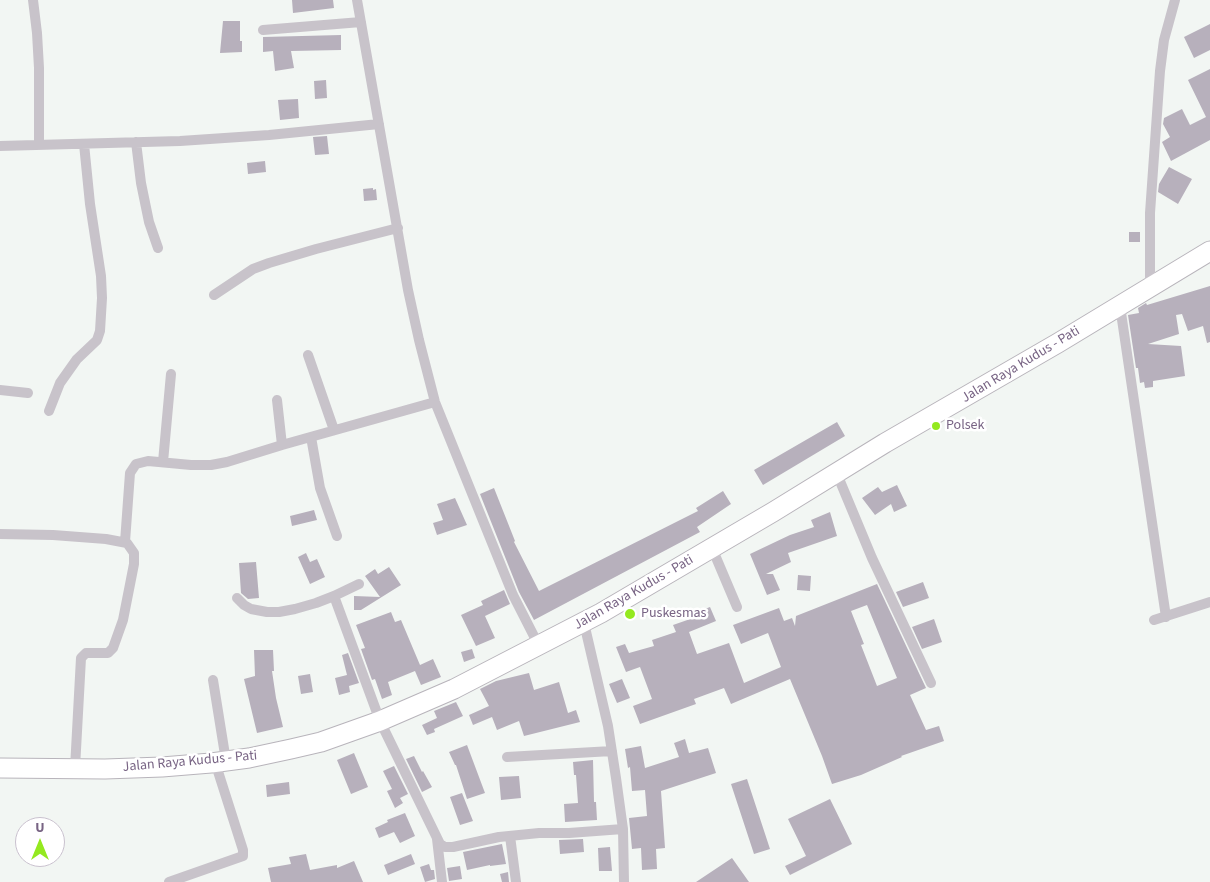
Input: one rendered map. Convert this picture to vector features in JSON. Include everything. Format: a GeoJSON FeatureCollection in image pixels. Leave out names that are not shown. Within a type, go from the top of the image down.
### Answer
{"type":"FeatureCollection","features":[{"type":"Feature","properties":{"kind":"highway","name":"Jalan Raya Kudus - Pati"},"geometry":{"type":"LineString","coordinates":[[0,768],[162,767],[221,762],[249,758],[321,742],[380,721],[454,689],[584,623],[1150,287],[1209,256]]}},
{"type":"Feature","properties":{"kind":"street"},"geometry":{"type":"LineString","coordinates":[[33,0],[38,51],[39,145]]}},
{"type":"Feature","properties":{"kind":"street"},"geometry":{"type":"LineString","coordinates":[[357,0],[378,124],[419,340],[435,402],[513,595],[539,646]]}},
{"type":"Feature","properties":{"kind":"street"},"geometry":{"type":"LineString","coordinates":[[1150,287],[1150,213],[1160,71],[1164,40],[1175,0]]}},
{"type":"Feature","properties":{"kind":"street"},"geometry":{"type":"LineString","coordinates":[[263,30],[360,22]]}},
{"type":"Feature","properties":{"kind":"street"},"geometry":{"type":"LineString","coordinates":[[0,146],[180,141],[269,135],[378,124]]}},
{"type":"Feature","properties":{"kind":"street"},"geometry":{"type":"LineString","coordinates":[[136,142],[141,183],[149,222],[158,248]]}},
{"type":"Feature","properties":{"kind":"street"},"geometry":{"type":"LineString","coordinates":[[49,412],[60,383],[77,359],[97,340],[100,331],[101,276],[90,204],[84,144]]}},
{"type":"Feature","properties":{"kind":"street"},"geometry":{"type":"LineString","coordinates":[[214,294],[253,269],[269,263],[398,228]]}},
{"type":"Feature","properties":{"kind":"street"},"geometry":{"type":"LineString","coordinates":[[1120,306],[1166,617]]}},
{"type":"Feature","properties":{"kind":"street"},"geometry":{"type":"LineString","coordinates":[[308,355],[334,430]]}},
{"type":"Feature","properties":{"kind":"street"},"geometry":{"type":"LineString","coordinates":[[163,462],[171,374]]}},
{"type":"Feature","properties":{"kind":"street"},"geometry":{"type":"LineString","coordinates":[[0,390],[28,393]]}},
{"type":"Feature","properties":{"kind":"street"},"geometry":{"type":"LineString","coordinates":[[278,400],[282,445]]}},
{"type":"Feature","properties":{"kind":"street"},"geometry":{"type":"LineString","coordinates":[[125,542],[130,476],[132,468],[136,464],[142,462],[163,462],[211,465],[227,462],[311,436],[435,402]]}},
{"type":"Feature","properties":{"kind":"street"},"geometry":{"type":"LineString","coordinates":[[311,436],[320,488],[337,536]]}},
{"type":"Feature","properties":{"kind":"street"},"geometry":{"type":"LineString","coordinates":[[837,474],[872,558],[932,683]]}},
{"type":"Feature","properties":{"kind":"street"},"geometry":{"type":"LineString","coordinates":[[0,534],[93,538],[125,542],[132,548],[134,558],[123,620],[115,644],[108,653],[86,652],[82,658],[75,768]]}},
{"type":"Feature","properties":{"kind":"street"},"geometry":{"type":"LineString","coordinates":[[712,548],[737,607]]}},
{"type":"Feature","properties":{"kind":"street"},"geometry":{"type":"LineString","coordinates":[[237,598],[251,609],[279,612],[295,609],[334,596],[359,584]]}},
{"type":"Feature","properties":{"kind":"street"},"geometry":{"type":"LineString","coordinates":[[334,596],[380,721],[440,844],[447,847],[510,836],[623,829]]}},
{"type":"Feature","properties":{"kind":"street"},"geometry":{"type":"LineString","coordinates":[[1154,620],[1210,602]]}},
{"type":"Feature","properties":{"kind":"street"},"geometry":{"type":"LineString","coordinates":[[584,623],[612,751],[623,829],[624,882]]}},
{"type":"Feature","properties":{"kind":"street"},"geometry":{"type":"LineString","coordinates":[[169,882],[192,878],[239,859],[243,854],[221,762],[213,680]]}},
{"type":"Feature","properties":{"kind":"street"},"geometry":{"type":"LineString","coordinates":[[507,757],[612,751]]}},
{"type":"Feature","properties":{"kind":"street"},"geometry":{"type":"LineString","coordinates":[[510,836],[516,882]]}},
{"type":"Feature","properties":{"kind":"street"},"geometry":{"type":"LineString","coordinates":[[437,839],[442,882]]}},
{"type":"Feature","properties":{"kind":"building"},"geometry":{"type":"Polygon","coordinates":[[[292,0],[333,0],[334,8],[293,13],[292,0]]]}},
{"type":"Feature","properties":{"kind":"building"},"geometry":{"type":"Polygon","coordinates":[[[223,21],[240,21],[242,52],[220,53],[223,21]]]}},
{"type":"Feature","properties":{"kind":"building"},"geometry":{"type":"Polygon","coordinates":[[[1210,24],[1210,50],[1194,58],[1184,37],[1210,24]]]}},
{"type":"Feature","properties":{"kind":"building"},"geometry":{"type":"Polygon","coordinates":[[[341,35],[341,50],[291,51],[294,68],[275,71],[273,51],[263,52],[263,37],[341,35]]]}},
{"type":"Feature","properties":{"kind":"building"},"geometry":{"type":"Polygon","coordinates":[[[1210,69],[1210,140],[1171,161],[1162,142],[1170,137],[1163,124],[1164,118],[1182,109],[1190,125],[1206,117],[1188,80],[1210,69]]]}},
{"type":"Feature","properties":{"kind":"building"},"geometry":{"type":"Polygon","coordinates":[[[326,80],[327,98],[315,99],[314,81],[326,80]]]}},
{"type":"Feature","properties":{"kind":"building"},"geometry":{"type":"Polygon","coordinates":[[[298,99],[299,118],[280,120],[278,100],[298,99]]]}},
{"type":"Feature","properties":{"kind":"building"},"geometry":{"type":"Polygon","coordinates":[[[327,136],[329,154],[315,155],[313,137],[327,136]]]}},
{"type":"Feature","properties":{"kind":"building"},"geometry":{"type":"Polygon","coordinates":[[[265,161],[266,172],[248,174],[247,163],[265,161]]]}},
{"type":"Feature","properties":{"kind":"building"},"geometry":{"type":"Polygon","coordinates":[[[1169,167],[1192,179],[1178,204],[1158,192],[1159,184],[1169,167]]]}},
{"type":"Feature","properties":{"kind":"building"},"geometry":{"type":"Polygon","coordinates":[[[373,188],[373,190],[376,189],[377,200],[364,201],[363,189],[373,188]]]}},
{"type":"Feature","properties":{"kind":"building"},"geometry":{"type":"Polygon","coordinates":[[[1129,232],[1140,232],[1140,242],[1129,242],[1129,232]]]}},
{"type":"Feature","properties":{"kind":"building"},"geometry":{"type":"Polygon","coordinates":[[[1210,286],[1210,342],[1207,343],[1203,326],[1188,331],[1182,314],[1176,315],[1179,334],[1148,344],[1181,346],[1185,376],[1153,381],[1153,387],[1145,388],[1144,382],[1140,383],[1138,368],[1136,368],[1128,315],[1139,313],[1138,308],[1146,303],[1147,305],[1210,286]]]}},
{"type":"Feature","properties":{"kind":"building"},"geometry":{"type":"Polygon","coordinates":[[[837,422],[845,436],[763,485],[754,470],[837,422]]]}},
{"type":"Feature","properties":{"kind":"building"},"geometry":{"type":"Polygon","coordinates":[[[897,485],[907,506],[894,512],[891,504],[875,515],[862,498],[878,487],[882,492],[897,485]]]}},
{"type":"Feature","properties":{"kind":"building"},"geometry":{"type":"Polygon","coordinates":[[[494,488],[514,542],[539,591],[698,511],[696,508],[723,491],[731,504],[697,527],[700,532],[534,620],[519,592],[480,494],[494,488]]]}},
{"type":"Feature","properties":{"kind":"building"},"geometry":{"type":"Polygon","coordinates":[[[455,498],[467,525],[437,535],[433,523],[443,520],[437,504],[455,498]]]}},
{"type":"Feature","properties":{"kind":"building"},"geometry":{"type":"Polygon","coordinates":[[[314,510],[317,520],[292,526],[290,516],[314,510]]]}},
{"type":"Feature","properties":{"kind":"building"},"geometry":{"type":"Polygon","coordinates":[[[830,512],[837,536],[788,553],[791,562],[766,574],[773,574],[780,590],[767,595],[750,554],[790,535],[814,527],[811,520],[830,512]]]}},
{"type":"Feature","properties":{"kind":"building"},"geometry":{"type":"Polygon","coordinates":[[[306,553],[310,562],[317,559],[325,577],[310,584],[298,557],[306,553]]]}},
{"type":"Feature","properties":{"kind":"building"},"geometry":{"type":"Polygon","coordinates":[[[256,562],[259,598],[248,599],[241,593],[239,563],[256,562]]]}},
{"type":"Feature","properties":{"kind":"building"},"geometry":{"type":"Polygon","coordinates":[[[389,567],[401,585],[361,610],[354,610],[354,596],[380,597],[365,576],[375,569],[378,574],[389,567]]]}},
{"type":"Feature","properties":{"kind":"building"},"geometry":{"type":"Polygon","coordinates":[[[798,575],[811,576],[810,591],[797,590],[798,575]]]}},
{"type":"Feature","properties":{"kind":"building"},"geometry":{"type":"Polygon","coordinates":[[[923,582],[929,598],[903,607],[896,592],[923,582]]]}},
{"type":"Feature","properties":{"kind":"building"},"geometry":{"type":"Polygon","coordinates":[[[877,584],[926,688],[910,695],[926,730],[939,726],[944,741],[901,756],[861,775],[832,784],[790,679],[731,704],[724,688],[694,699],[696,704],[640,724],[633,706],[652,699],[640,667],[626,672],[616,647],[625,644],[629,653],[654,646],[652,640],[676,632],[673,625],[696,617],[695,613],[710,607],[716,621],[689,632],[697,654],[729,643],[744,683],[781,667],[768,633],[741,644],[733,625],[779,608],[784,621],[792,618],[795,626],[796,616],[877,584]],[[867,605],[851,611],[864,644],[861,645],[877,686],[897,678],[867,605]]]}},
{"type":"Feature","properties":{"kind":"building"},"geometry":{"type":"Polygon","coordinates":[[[504,590],[510,604],[485,616],[495,638],[476,646],[461,615],[483,605],[481,601],[504,590]]]}},
{"type":"Feature","properties":{"kind":"building"},"geometry":{"type":"Polygon","coordinates":[[[391,612],[395,622],[401,620],[420,665],[433,659],[441,677],[421,685],[415,671],[388,682],[392,695],[382,699],[375,679],[372,680],[361,649],[365,648],[356,625],[391,612]]]}},
{"type":"Feature","properties":{"kind":"building"},"geometry":{"type":"Polygon","coordinates":[[[934,619],[942,642],[922,649],[912,627],[934,619]]]}},
{"type":"Feature","properties":{"kind":"building"},"geometry":{"type":"Polygon","coordinates":[[[472,649],[475,658],[464,662],[461,652],[472,649]]]}},
{"type":"Feature","properties":{"kind":"building"},"geometry":{"type":"Polygon","coordinates":[[[254,650],[273,650],[274,671],[272,671],[283,727],[257,733],[244,679],[255,676],[254,650]]]}},
{"type":"Feature","properties":{"kind":"building"},"geometry":{"type":"Polygon","coordinates":[[[348,653],[359,683],[349,686],[350,692],[339,695],[335,678],[347,675],[342,655],[348,653]]]}},
{"type":"Feature","properties":{"kind":"building"},"geometry":{"type":"Polygon","coordinates":[[[529,673],[534,690],[559,682],[568,713],[576,710],[580,722],[524,736],[519,721],[497,730],[492,717],[473,725],[469,715],[489,706],[480,689],[496,681],[529,673]]]}},
{"type":"Feature","properties":{"kind":"building"},"geometry":{"type":"Polygon","coordinates":[[[310,674],[313,692],[301,694],[298,676],[310,674]]]}},
{"type":"Feature","properties":{"kind":"building"},"geometry":{"type":"Polygon","coordinates":[[[622,679],[630,698],[617,703],[609,684],[622,679]]]}},
{"type":"Feature","properties":{"kind":"building"},"geometry":{"type":"Polygon","coordinates":[[[456,702],[463,716],[434,729],[435,732],[427,735],[422,725],[437,718],[434,711],[456,702]]]}},
{"type":"Feature","properties":{"kind":"building"},"geometry":{"type":"Polygon","coordinates":[[[685,739],[689,753],[708,748],[716,773],[661,791],[665,848],[656,849],[657,869],[642,870],[641,848],[632,849],[629,818],[647,816],[645,790],[632,791],[630,767],[628,768],[625,749],[641,746],[645,768],[679,757],[674,743],[685,739]]]}},
{"type":"Feature","properties":{"kind":"building"},"geometry":{"type":"Polygon","coordinates":[[[467,745],[485,793],[467,799],[456,765],[449,752],[467,745]]]}},
{"type":"Feature","properties":{"kind":"building"},"geometry":{"type":"Polygon","coordinates":[[[354,753],[368,787],[351,794],[337,760],[354,753]]]}},
{"type":"Feature","properties":{"kind":"building"},"geometry":{"type":"Polygon","coordinates":[[[414,756],[432,787],[422,792],[406,759],[414,756]]]}},
{"type":"Feature","properties":{"kind":"building"},"geometry":{"type":"Polygon","coordinates":[[[593,760],[594,802],[596,802],[597,820],[565,822],[564,804],[578,803],[573,762],[593,760]]]}},
{"type":"Feature","properties":{"kind":"building"},"geometry":{"type":"Polygon","coordinates":[[[394,766],[408,794],[400,798],[403,803],[395,808],[387,791],[392,789],[383,771],[394,766]]]}},
{"type":"Feature","properties":{"kind":"building"},"geometry":{"type":"Polygon","coordinates":[[[519,776],[521,798],[501,800],[499,777],[519,776]]]}},
{"type":"Feature","properties":{"kind":"building"},"geometry":{"type":"Polygon","coordinates":[[[747,779],[770,849],[754,854],[731,784],[747,779]]]}},
{"type":"Feature","properties":{"kind":"building"},"geometry":{"type":"Polygon","coordinates":[[[289,782],[290,794],[267,797],[266,785],[289,782]]]}},
{"type":"Feature","properties":{"kind":"building"},"geometry":{"type":"Polygon","coordinates":[[[462,793],[473,821],[460,825],[450,797],[462,793]]]}},
{"type":"Feature","properties":{"kind":"building"},"geometry":{"type":"Polygon","coordinates":[[[830,799],[852,844],[790,875],[785,866],[806,856],[788,819],[830,799]]]}},
{"type":"Feature","properties":{"kind":"building"},"geometry":{"type":"Polygon","coordinates":[[[405,813],[415,836],[400,843],[394,832],[379,838],[375,828],[388,822],[387,820],[405,813]]]}},
{"type":"Feature","properties":{"kind":"building"},"geometry":{"type":"Polygon","coordinates":[[[583,839],[584,852],[560,854],[559,840],[583,839]]]}},
{"type":"Feature","properties":{"kind":"building"},"geometry":{"type":"Polygon","coordinates":[[[502,844],[506,864],[467,870],[463,852],[502,844]]]}},
{"type":"Feature","properties":{"kind":"building"},"geometry":{"type":"Polygon","coordinates":[[[610,847],[612,871],[599,871],[598,848],[610,847]]]}},
{"type":"Feature","properties":{"kind":"building"},"geometry":{"type":"Polygon","coordinates":[[[306,854],[310,870],[337,865],[337,868],[354,861],[363,882],[271,882],[268,868],[291,864],[289,857],[306,854]]]}},
{"type":"Feature","properties":{"kind":"building"},"geometry":{"type":"Polygon","coordinates":[[[411,854],[415,864],[388,875],[384,865],[411,854]]]}},
{"type":"Feature","properties":{"kind":"building"},"geometry":{"type":"Polygon","coordinates":[[[732,858],[749,882],[696,882],[732,858]]]}},
{"type":"Feature","properties":{"kind":"building"},"geometry":{"type":"Polygon","coordinates":[[[429,864],[431,870],[434,870],[435,879],[425,882],[420,867],[429,864]]]}},
{"type":"Feature","properties":{"kind":"building"},"geometry":{"type":"Polygon","coordinates":[[[460,866],[462,879],[449,881],[447,868],[460,866]]]}},
{"type":"Feature","properties":{"kind":"building"},"geometry":{"type":"Polygon","coordinates":[[[508,872],[509,882],[502,882],[500,874],[508,872]]]}},
{"type":"Feature","properties":{"kind":"place","name":"Polsek"},"geometry":{"type":"Point","coordinates":[936,426]}},
{"type":"Feature","properties":{"kind":"place","name":"Puskesmas"},"geometry":{"type":"Point","coordinates":[630,614]}}]}
